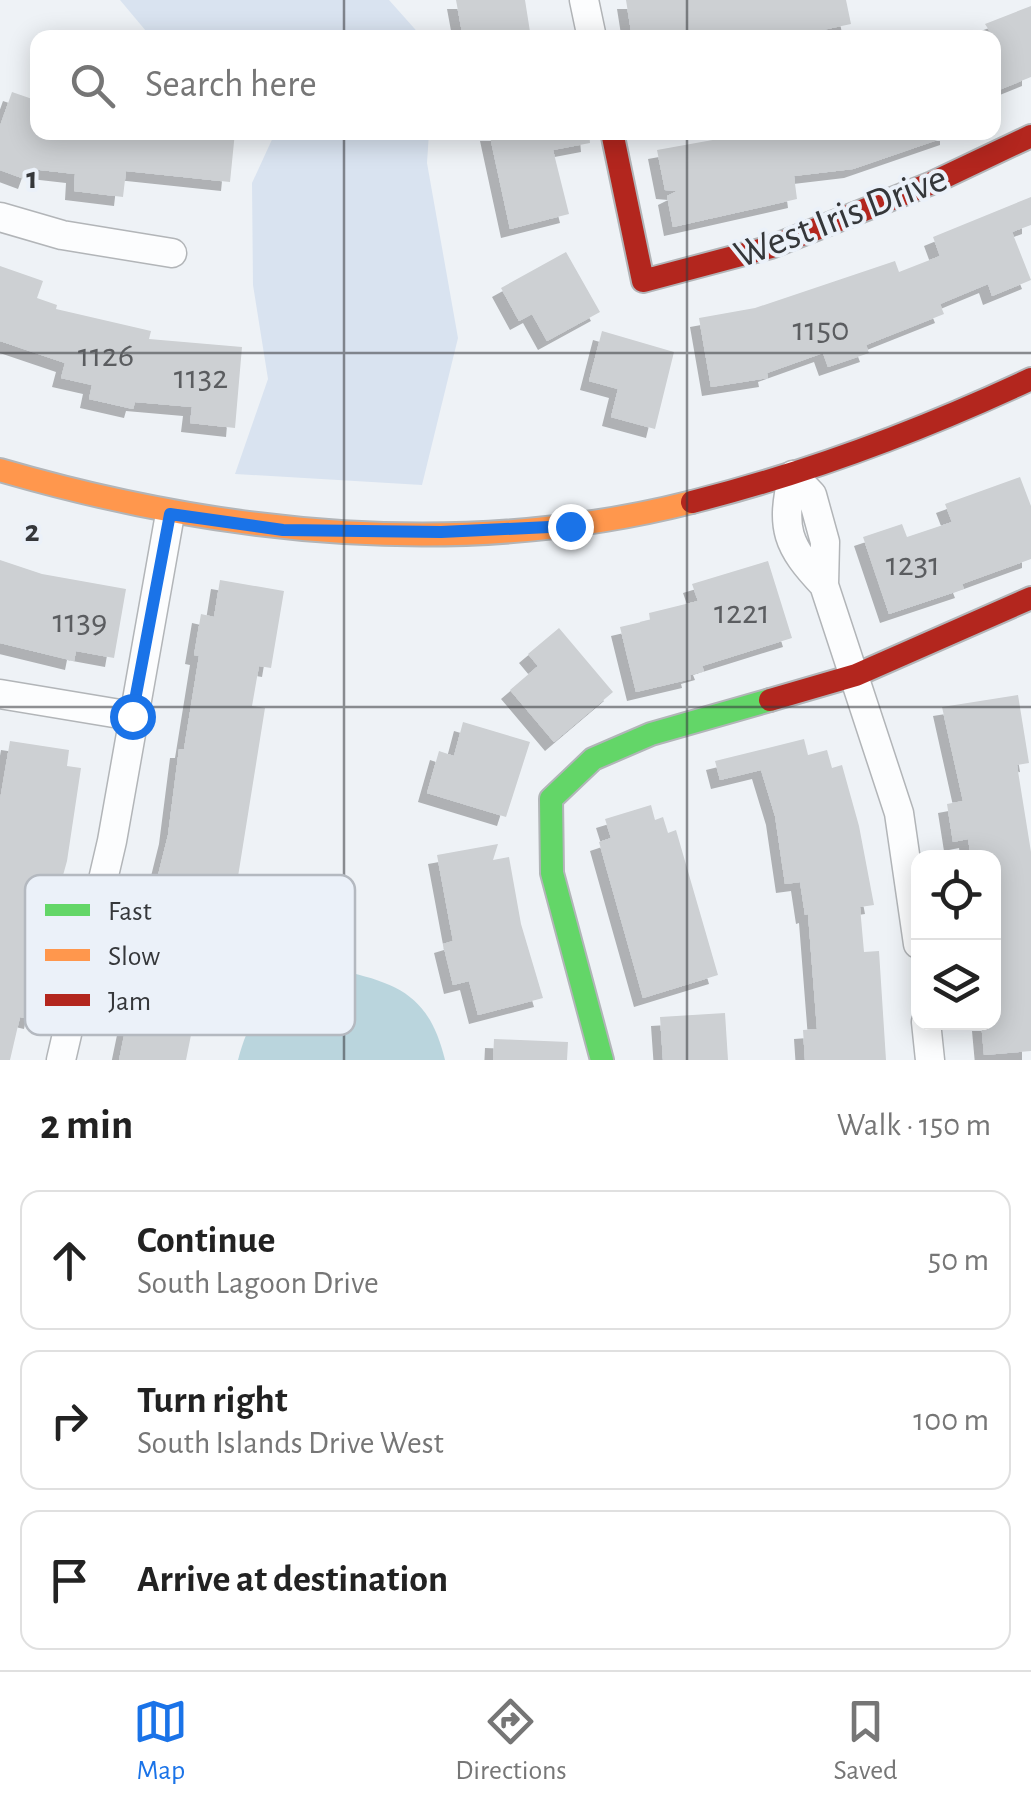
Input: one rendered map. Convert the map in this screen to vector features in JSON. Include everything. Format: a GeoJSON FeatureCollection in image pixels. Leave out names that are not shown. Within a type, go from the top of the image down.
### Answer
{"type":"FeatureCollection","features":[{"type":"Feature","properties":{"kind":"street"},"geometry":{"type":"LineString","coordinates":[[584,0],[590,30]]}},
{"type":"Feature","properties":{"kind":"street","name":"West Iris Drive"},"geometry":{"type":"LineString","coordinates":[[614,140],[643,281],[772,247],[932,184],[1031,136]]}},
{"type":"Feature","properties":{"kind":"street"},"geometry":{"type":"LineString","coordinates":[[0,216],[62,235],[172,254]]}},
{"type":"Feature","properties":{"kind":"street"},"geometry":{"type":"LineString","coordinates":[[0,470],[42,485],[170,514],[283,530],[441,532],[570,526],[792,475],[900,439],[1031,378]]}},
{"type":"Feature","properties":{"kind":"street"},"geometry":{"type":"LineString","coordinates":[[792,475],[784,512],[795,554],[824,585],[900,813],[917,940]]}},
{"type":"Feature","properties":{"kind":"street"},"geometry":{"type":"LineString","coordinates":[[104,875],[170,514]]}},
{"type":"Feature","properties":{"kind":"street"},"geometry":{"type":"LineString","coordinates":[[602,1060],[568,946],[552,873],[551,799],[593,760],[651,734],[856,675],[1031,598]]}},
{"type":"Feature","properties":{"kind":"street"},"geometry":{"type":"LineString","coordinates":[[0,694],[132,716]]}},
{"type":"Feature","properties":{"kind":"street"},"geometry":{"type":"LineString","coordinates":[[927,1030],[930,1060]]}},
{"type":"Feature","properties":{"kind":"street"},"geometry":{"type":"LineString","coordinates":[[61,1060],[67,1035]]}},
{"type":"Feature","properties":{"kind":"shaded area"},"geometry":{"type":"Polygon","coordinates":[[[120,0],[389,0],[416,30],[145,30],[120,0]]]}},
{"type":"Feature","properties":{"kind":"shaded area"},"geometry":{"type":"Polygon","coordinates":[[[272,140],[429,140],[427,163],[458,338],[422,485],[235,474],[268,379],[253,285],[252,183],[272,140]]]}},
{"type":"Feature","properties":{"kind":"water"},"geometry":{"type":"Polygon","coordinates":[[[355,974],[410,997],[431,1022],[445,1060],[238,1060],[247,1035],[355,1035],[355,974]]]}},
{"type":"Feature","properties":{"kind":"building"},"geometry":{"type":"Polygon","coordinates":[[[456,0],[525,0],[530,30],[462,30],[456,0]]]}},
{"type":"Feature","properties":{"kind":"building"},"geometry":{"type":"Polygon","coordinates":[[[626,0],[846,0],[851,24],[823,30],[631,30],[626,0]]]}},
{"type":"Feature","properties":{"kind":"building"},"geometry":{"type":"Polygon","coordinates":[[[1031,6],[1031,77],[1001,89],[1001,30],[989,30],[985,24],[1031,6]]]}},
{"type":"Feature","properties":{"kind":"building"},"geometry":{"type":"Polygon","coordinates":[[[12,92],[30,98],[30,140],[234,140],[230,182],[126,171],[123,197],[74,191],[75,174],[31,169],[27,180],[0,170],[0,126],[12,92]]]}},
{"type":"Feature","properties":{"kind":"building"},"geometry":{"type":"Polygon","coordinates":[[[491,140],[590,140],[553,150],[569,214],[510,229],[491,140]]]}},
{"type":"Feature","properties":{"kind":"building"},"geometry":{"type":"Polygon","coordinates":[[[713,140],[937,140],[853,169],[794,176],[797,199],[673,227],[667,196],[677,191],[665,190],[657,150],[713,140]]]}},
{"type":"Feature","properties":{"kind":"building"},"geometry":{"type":"Polygon","coordinates":[[[1031,197],[1031,225],[1012,232],[1031,280],[992,296],[988,284],[940,304],[944,314],[866,345],[869,353],[828,367],[823,353],[767,373],[768,378],[711,387],[699,318],[755,308],[895,261],[899,272],[940,256],[933,237],[1031,197]]]}},
{"type":"Feature","properties":{"kind":"building"},"geometry":{"type":"Polygon","coordinates":[[[566,252],[600,312],[547,341],[532,314],[519,321],[501,288],[566,252]]]}},
{"type":"Feature","properties":{"kind":"building"},"geometry":{"type":"Polygon","coordinates":[[[0,266],[43,281],[37,298],[57,305],[56,309],[151,331],[149,339],[242,347],[235,428],[190,423],[192,407],[135,402],[133,409],[89,399],[92,385],[61,378],[65,363],[0,341],[0,266]]]}},
{"type":"Feature","properties":{"kind":"building"},"geometry":{"type":"Polygon","coordinates":[[[602,331],[674,352],[655,429],[611,417],[618,389],[589,381],[602,331]]]}},
{"type":"Feature","properties":{"kind":"building"},"geometry":{"type":"Polygon","coordinates":[[[1020,477],[1031,506],[1031,559],[962,584],[964,589],[889,614],[863,537],[902,524],[907,537],[952,522],[945,504],[1020,477]]]}},
{"type":"Feature","properties":{"kind":"building"},"geometry":{"type":"Polygon","coordinates":[[[0,560],[42,574],[126,589],[114,658],[76,651],[74,661],[0,643],[0,560]]]}},
{"type":"Feature","properties":{"kind":"building"},"geometry":{"type":"Polygon","coordinates":[[[768,561],[792,638],[702,666],[704,671],[690,675],[691,679],[636,692],[620,627],[650,620],[649,613],[698,601],[692,584],[768,561]]]}},
{"type":"Feature","properties":{"kind":"building"},"geometry":{"type":"Polygon","coordinates":[[[220,580],[284,591],[271,668],[259,666],[252,706],[265,708],[238,875],[158,875],[168,835],[179,749],[184,749],[199,656],[194,655],[201,614],[214,617],[220,580]]]}},
{"type":"Feature","properties":{"kind":"building"},"geometry":{"type":"Polygon","coordinates":[[[559,628],[613,692],[554,742],[510,690],[538,666],[528,654],[559,628]]]}},
{"type":"Feature","properties":{"kind":"building"},"geometry":{"type":"Polygon","coordinates":[[[1018,695],[1029,763],[1017,765],[1031,852],[1031,1051],[984,1055],[982,1030],[1001,1030],[1001,850],[970,850],[968,839],[953,842],[947,804],[963,801],[942,707],[1018,695]]]}},
{"type":"Feature","properties":{"kind":"building"},"geometry":{"type":"Polygon","coordinates":[[[463,722],[530,742],[506,817],[427,793],[439,751],[454,756],[463,722]]]}},
{"type":"Feature","properties":{"kind":"building"},"geometry":{"type":"Polygon","coordinates":[[[804,739],[808,755],[827,750],[832,768],[842,765],[859,826],[874,905],[860,907],[864,952],[879,951],[886,1060],[805,1060],[803,1030],[817,1029],[808,914],[805,915],[800,882],[785,884],[775,816],[761,770],[720,780],[715,761],[804,739]]]}},
{"type":"Feature","properties":{"kind":"building"},"geometry":{"type":"Polygon","coordinates":[[[10,741],[69,750],[67,766],[81,768],[63,875],[25,875],[25,1018],[20,1017],[10,1060],[0,1060],[0,800],[10,741]]]}},
{"type":"Feature","properties":{"kind":"building"},"geometry":{"type":"Polygon","coordinates":[[[651,805],[655,820],[663,817],[668,833],[676,830],[718,975],[643,998],[599,842],[611,838],[605,819],[651,805]]]}},
{"type":"Feature","properties":{"kind":"building"},"geometry":{"type":"Polygon","coordinates":[[[498,844],[493,860],[509,857],[521,924],[543,998],[478,1015],[469,981],[453,985],[443,944],[453,941],[437,855],[498,844]]]}},
{"type":"Feature","properties":{"kind":"building"},"geometry":{"type":"Polygon","coordinates":[[[725,1013],[728,1060],[663,1060],[660,1017],[725,1013]]]}},
{"type":"Feature","properties":{"kind":"building"},"geometry":{"type":"Polygon","coordinates":[[[124,1035],[191,1035],[186,1060],[119,1060],[124,1035]]]}},
{"type":"Feature","properties":{"kind":"building"},"geometry":{"type":"Polygon","coordinates":[[[494,1039],[568,1042],[567,1060],[493,1060],[494,1039]]]}},
{"type":"Feature","properties":{"kind":"traffic: fast"},"geometry":{"type":"LineString","coordinates":[[602,1060],[552,873],[551,799],[593,759],[651,734],[770,700]]}},
{"type":"Feature","properties":{"kind":"traffic: slow"},"geometry":{"type":"LineString","coordinates":[[0,470],[170,511],[344,532],[432,535],[519,531],[606,520],[692,502]]}},
{"type":"Feature","properties":{"kind":"traffic: jam"},"geometry":{"type":"LineString","coordinates":[[614,140],[643,281],[771,247],[932,183],[1031,136]]}},
{"type":"Feature","properties":{"kind":"traffic: jam"},"geometry":{"type":"LineString","coordinates":[[692,502],[864,449],[1031,379]]}},
{"type":"Feature","properties":{"kind":"traffic: jam"},"geometry":{"type":"LineString","coordinates":[[770,700],[856,675],[1031,598]]}},
{"type":"Feature","properties":{"kind":"route"},"geometry":{"type":"LineString","coordinates":[[132,716],[170,514],[283,530],[441,532],[570,526]]}}]}
